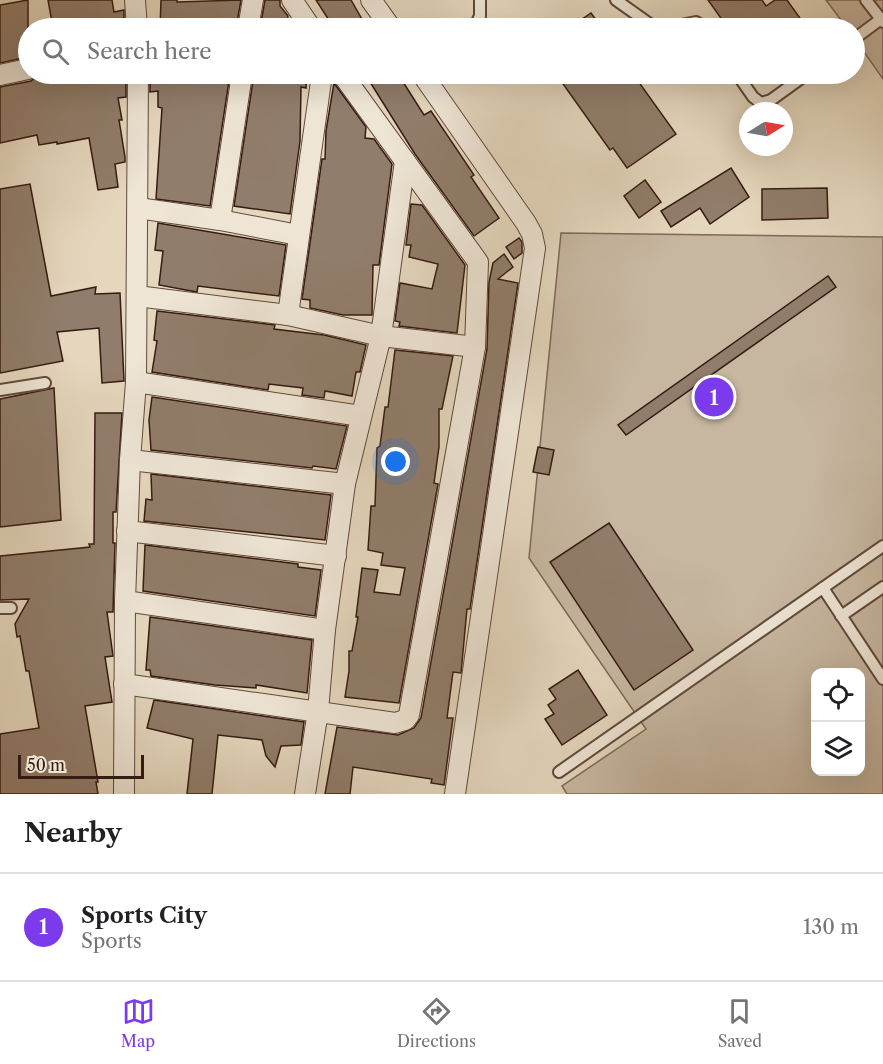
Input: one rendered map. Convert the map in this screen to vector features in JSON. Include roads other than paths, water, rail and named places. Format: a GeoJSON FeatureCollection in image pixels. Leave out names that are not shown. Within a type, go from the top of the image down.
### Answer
{"type":"FeatureCollection","features":[{"type":"Feature","properties":{"kind":"street"},"geometry":{"type":"LineString","coordinates":[[135,0],[136,18]]}},
{"type":"Feature","properties":{"kind":"street"},"geometry":{"type":"LineString","coordinates":[[250,18],[253,0]]}},
{"type":"Feature","properties":{"kind":"street"},"geometry":{"type":"LineString","coordinates":[[292,0],[304,18]]}},
{"type":"Feature","properties":{"kind":"street"},"geometry":{"type":"LineString","coordinates":[[371,0],[384,18]]}},
{"type":"Feature","properties":{"kind":"street"},"geometry":{"type":"LineString","coordinates":[[0,75],[18,71]]}},
{"type":"Feature","properties":{"kind":"street"},"geometry":{"type":"LineString","coordinates":[[124,794],[124,601],[136,382],[138,84]]}},
{"type":"Feature","properties":{"kind":"street"},"geometry":{"type":"LineString","coordinates":[[220,220],[240,84]]}},
{"type":"Feature","properties":{"kind":"street"},"geometry":{"type":"LineString","coordinates":[[288,315],[321,84]]}},
{"type":"Feature","properties":{"kind":"street"},"geometry":{"type":"LineString","coordinates":[[124,684],[395,723],[405,720],[409,715],[475,347],[478,262],[349,84]]}},
{"type":"Feature","properties":{"kind":"street"},"geometry":{"type":"LineString","coordinates":[[429,84],[526,223],[532,234],[535,248],[455,794]]}},
{"type":"Feature","properties":{"kind":"street"},"geometry":{"type":"LineString","coordinates":[[305,794],[318,711],[325,630],[345,484],[381,336],[405,161]]}},
{"type":"Feature","properties":{"kind":"street"},"geometry":{"type":"LineString","coordinates":[[138,208],[220,220],[298,235]]}},
{"type":"Feature","properties":{"kind":"street"},"geometry":{"type":"LineString","coordinates":[[137,296],[288,315],[381,336],[475,347]]}},
{"type":"Feature","properties":{"kind":"street"},"geometry":{"type":"LineString","coordinates":[[136,382],[361,416]]}},
{"type":"Feature","properties":{"kind":"street"},"geometry":{"type":"LineString","coordinates":[[130,460],[345,484]]}},
{"type":"Feature","properties":{"kind":"street"},"geometry":{"type":"LineString","coordinates":[[127,531],[336,556]]}},
{"type":"Feature","properties":{"kind":"street"},"geometry":{"type":"LineString","coordinates":[[124,601],[325,630]]}},
{"type":"Feature","properties":{"kind":"lane"},"geometry":{"type":"LineString","coordinates":[[479,18],[480,0]]}},
{"type":"Feature","properties":{"kind":"lane"},"geometry":{"type":"LineString","coordinates":[[616,0],[641,18]]}},
{"type":"Feature","properties":{"kind":"lane"},"geometry":{"type":"LineString","coordinates":[[865,32],[882,20],[866,0]]}},
{"type":"Feature","properties":{"kind":"lane"},"geometry":{"type":"LineString","coordinates":[[744,84],[753,97],[761,103],[771,100],[793,84]]}},
{"type":"Feature","properties":{"kind":"lane"},"geometry":{"type":"LineString","coordinates":[[0,390],[45,383]]}},
{"type":"Feature","properties":{"kind":"lane"},"geometry":{"type":"LineString","coordinates":[[559,772],[883,546]]}},
{"type":"Feature","properties":{"kind":"lane"},"geometry":{"type":"LineString","coordinates":[[841,616],[883,587]]}},
{"type":"Feature","properties":{"kind":"lane"},"geometry":{"type":"LineString","coordinates":[[823,588],[883,679]]}},
{"type":"Feature","properties":{"kind":"place","name":"Sports City"},"geometry":{"type":"Point","coordinates":[714,397]}}]}
